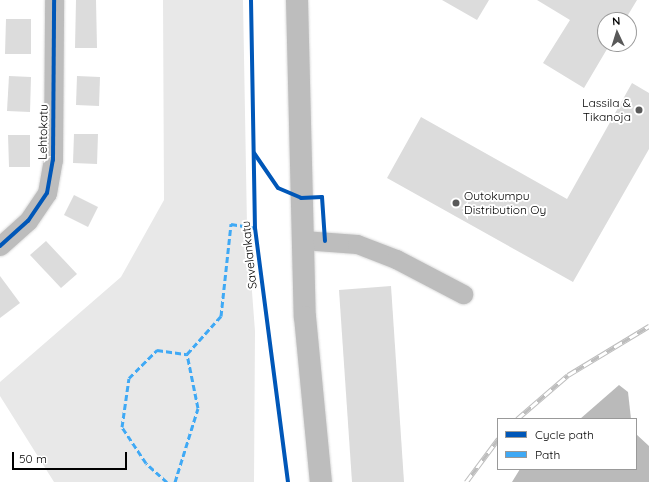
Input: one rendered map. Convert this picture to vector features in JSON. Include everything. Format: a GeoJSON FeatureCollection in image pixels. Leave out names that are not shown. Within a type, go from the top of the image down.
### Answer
{"type":"FeatureCollection","features":[{"type":"Feature","properties":{"kind":"main road"},"geometry":{"type":"LineString","coordinates":[[297,0],[305,317],[321,482]]}},
{"type":"Feature","properties":{"kind":"street","name":"Lehtokatu"},"geometry":{"type":"LineString","coordinates":[[0,246],[28,221],[47,193],[53,160],[54,0]]}},
{"type":"Feature","properties":{"kind":"street"},"geometry":{"type":"LineString","coordinates":[[303,240],[358,244],[396,259],[462,294]]}},
{"type":"Feature","properties":{"kind":"shaded area"},"geometry":{"type":"Polygon","coordinates":[[[163,0],[243,0],[247,226],[255,331],[254,482],[54,482],[0,396],[0,382],[121,277],[164,200],[163,0]]]}},
{"type":"Feature","properties":{"kind":"shaded area"},"geometry":{"type":"Polygon","coordinates":[[[619,385],[628,392],[631,418],[581,418],[619,385]]]}},
{"type":"Feature","properties":{"kind":"shaded area"},"geometry":{"type":"Polygon","coordinates":[[[637,435],[649,446],[649,482],[512,482],[519,470],[637,470],[637,435]]]}},
{"type":"Feature","properties":{"kind":"building"},"geometry":{"type":"Polygon","coordinates":[[[76,0],[96,0],[97,48],[75,48],[76,0]]]}},
{"type":"Feature","properties":{"kind":"building"},"geometry":{"type":"Polygon","coordinates":[[[442,0],[489,0],[477,20],[442,0]]]}},
{"type":"Feature","properties":{"kind":"building"},"geometry":{"type":"Polygon","coordinates":[[[537,0],[637,0],[630,12],[597,12],[597,52],[605,52],[584,88],[543,63],[570,20],[537,0]]]}},
{"type":"Feature","properties":{"kind":"building"},"geometry":{"type":"Polygon","coordinates":[[[6,19],[31,19],[31,54],[5,54],[6,19]]]}},
{"type":"Feature","properties":{"kind":"building"},"geometry":{"type":"Polygon","coordinates":[[[9,76],[31,77],[30,112],[7,111],[9,76]]]}},
{"type":"Feature","properties":{"kind":"building"},"geometry":{"type":"Polygon","coordinates":[[[77,76],[100,77],[99,106],[76,105],[77,76]]]}},
{"type":"Feature","properties":{"kind":"building"},"geometry":{"type":"Polygon","coordinates":[[[632,83],[649,93],[649,149],[573,282],[387,178],[421,117],[567,199],[632,83]]]}},
{"type":"Feature","properties":{"kind":"building"},"geometry":{"type":"Polygon","coordinates":[[[74,134],[98,134],[97,164],[73,163],[74,134]]]}},
{"type":"Feature","properties":{"kind":"building"},"geometry":{"type":"Polygon","coordinates":[[[8,135],[30,135],[30,167],[9,167],[8,135]]]}},
{"type":"Feature","properties":{"kind":"building"},"geometry":{"type":"Polygon","coordinates":[[[74,195],[98,207],[88,227],[64,215],[74,195]]]}},
{"type":"Feature","properties":{"kind":"building"},"geometry":{"type":"Polygon","coordinates":[[[46,241],[77,274],[61,288],[30,255],[46,241]]]}},
{"type":"Feature","properties":{"kind":"building"},"geometry":{"type":"Polygon","coordinates":[[[0,276],[20,303],[0,318],[0,276]]]}},
{"type":"Feature","properties":{"kind":"building"},"geometry":{"type":"Polygon","coordinates":[[[391,286],[404,482],[352,482],[339,290],[391,286]]]}},
{"type":"Feature","properties":{"kind":"railway"},"geometry":{"type":"LineString","coordinates":[[518,418],[568,375],[649,326]]}},
{"type":"Feature","properties":{"kind":"railway"},"geometry":{"type":"LineString","coordinates":[[466,482],[497,440]]}},
{"type":"Feature","properties":{"kind":"marked path"},"geometry":{"type":"LineString","coordinates":[[167,482],[146,463],[122,427],[129,378],[157,350],[187,354],[221,316],[231,224],[255,228]]}},
{"type":"Feature","properties":{"kind":"marked path"},"geometry":{"type":"LineString","coordinates":[[175,482],[198,408],[187,354]]}},
{"type":"Feature","properties":{"kind":"cycle path"},"geometry":{"type":"LineString","coordinates":[[0,246],[28,221],[47,193],[53,160],[54,0]]}},
{"type":"Feature","properties":{"kind":"cycle path","name":"Savelankatu"},"geometry":{"type":"LineString","coordinates":[[251,0],[255,228],[288,482]]}},
{"type":"Feature","properties":{"kind":"cycle path"},"geometry":{"type":"LineString","coordinates":[[254,153],[278,188],[301,198],[322,197],[325,241]]}},
{"type":"Feature","properties":{"kind":"place","name":"Lassila & Tikanoja"},"geometry":{"type":"Point","coordinates":[639,110]}},
{"type":"Feature","properties":{"kind":"place","name":"Outokumpu Distribution Oy"},"geometry":{"type":"Point","coordinates":[456,203]}}]}
